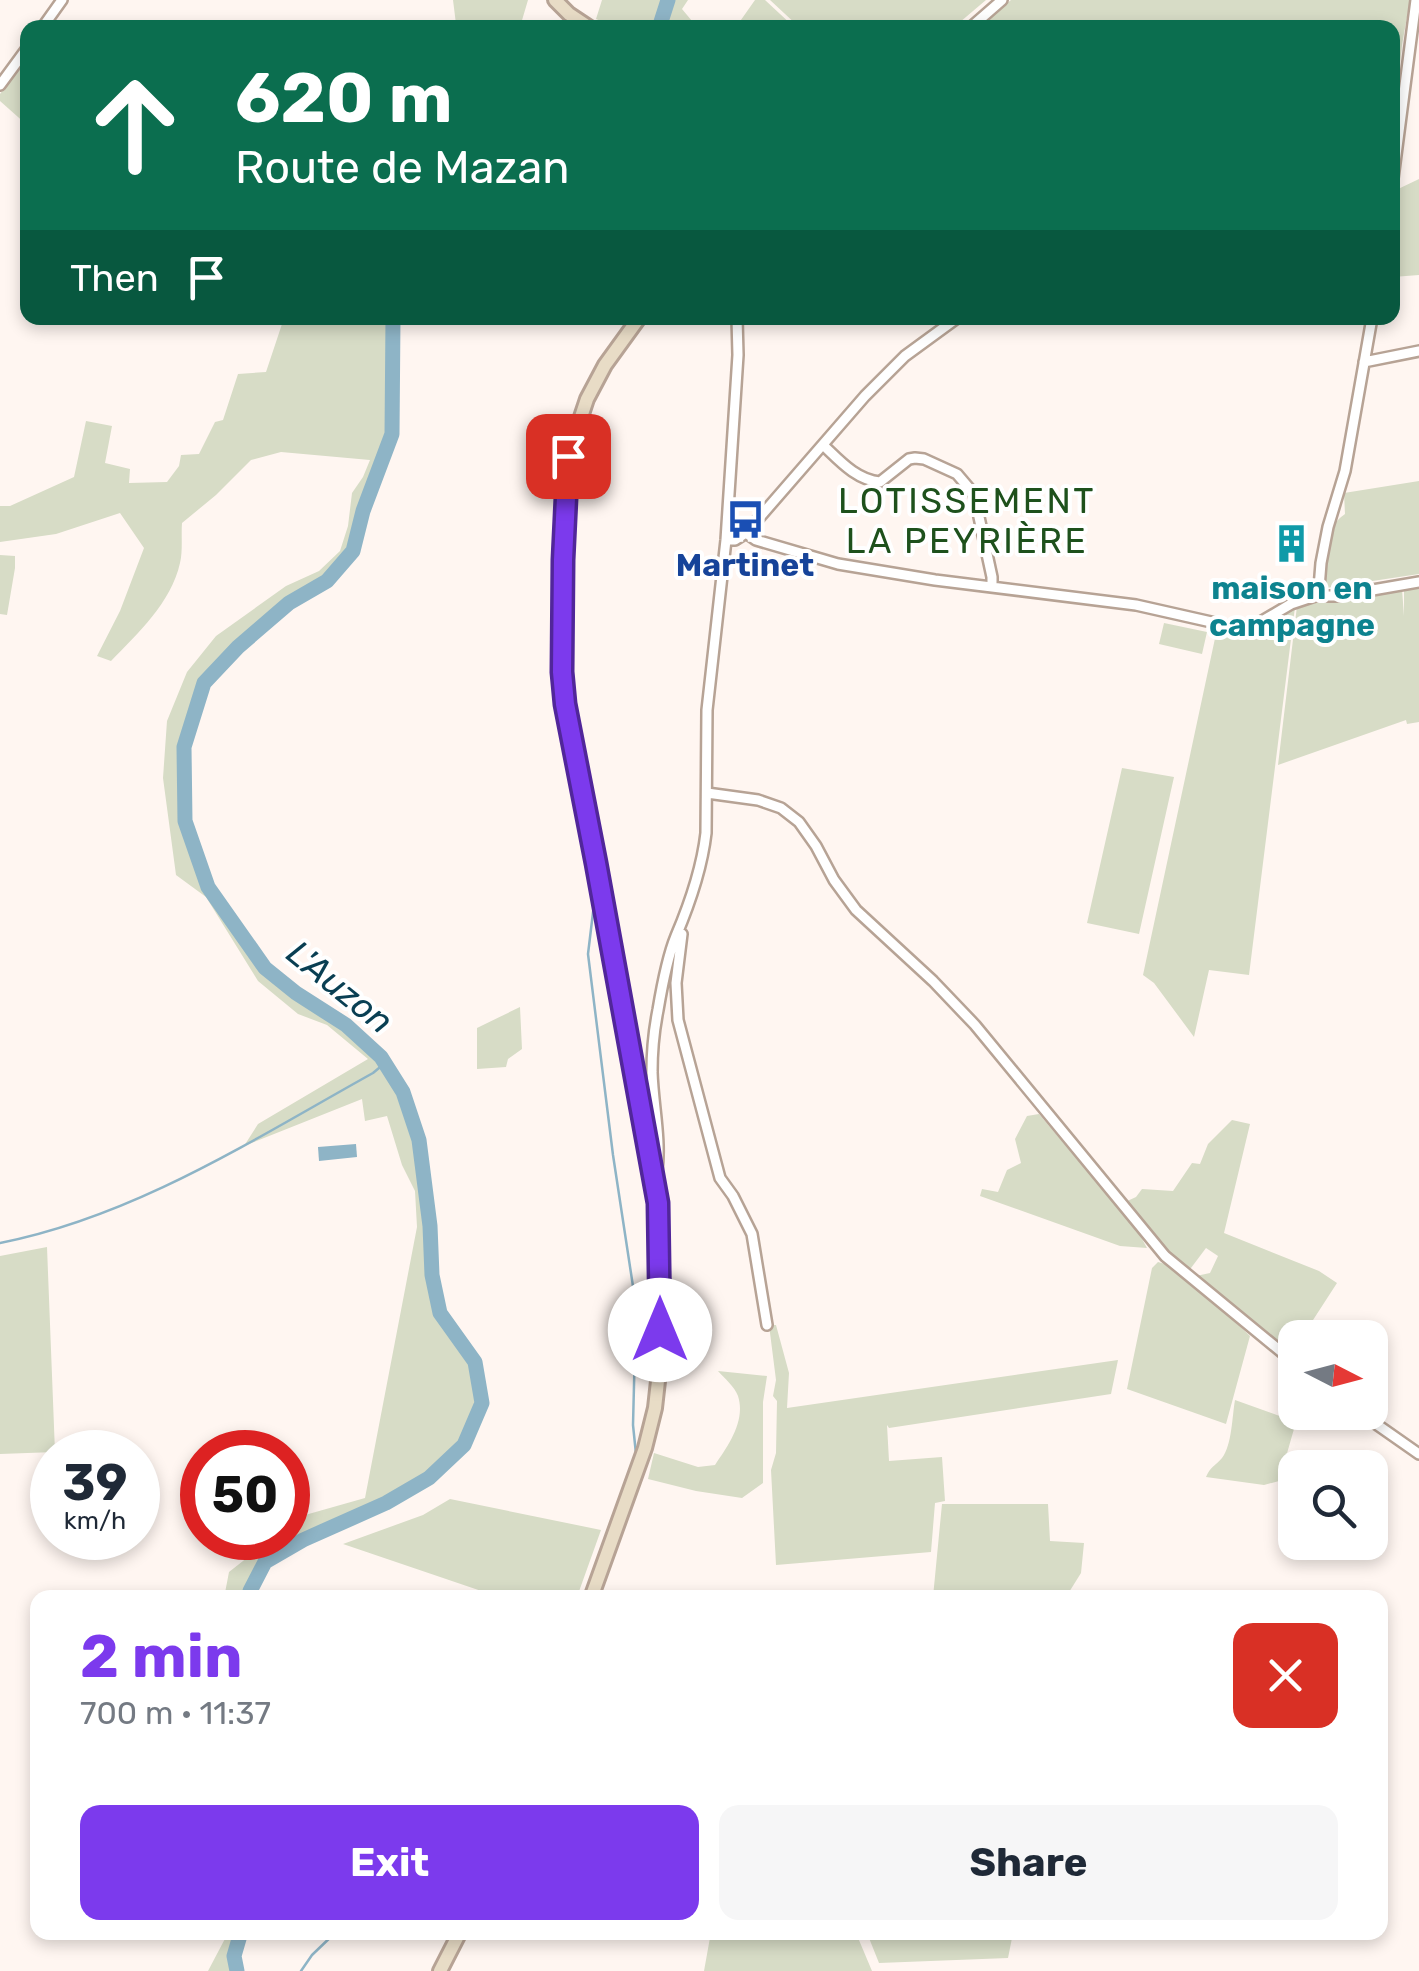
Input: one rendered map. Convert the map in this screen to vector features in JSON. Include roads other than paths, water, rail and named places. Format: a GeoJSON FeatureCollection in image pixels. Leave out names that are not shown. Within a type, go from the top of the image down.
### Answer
{"type":"FeatureCollection","features":[{"type":"Feature","properties":{"kind":"main road"},"geometry":{"type":"LineString","coordinates":[[555,0],[578,20]]}},
{"type":"Feature","properties":{"kind":"main road"},"geometry":{"type":"LineString","coordinates":[[566,0],[590,20]]}},
{"type":"Feature","properties":{"kind":"main road"},"geometry":{"type":"LineString","coordinates":[[594,1590],[646,1448],[655,1408],[660,1363],[659,1226],[655,1184],[565,704],[563,560],[566,480],[573,436],[605,364],[634,325]]}},
{"type":"Feature","properties":{"kind":"main road"},"geometry":{"type":"LineString","coordinates":[[440,1971],[456,1940]]}},
{"type":"Feature","properties":{"kind":"street"},"geometry":{"type":"LineString","coordinates":[[979,20],[1002,0]]}},
{"type":"Feature","properties":{"kind":"street"},"geometry":{"type":"LineString","coordinates":[[1400,124],[1416,0]]}},
{"type":"Feature","properties":{"kind":"street"},"geometry":{"type":"LineString","coordinates":[[0,85],[20,57]]}},
{"type":"Feature","properties":{"kind":"street"},"geometry":{"type":"LineString","coordinates":[[655,1184],[659,1152],[652,1071],[658,1011],[673,946],[704,852],[706,710],[726,540],[737,325]]}},
{"type":"Feature","properties":{"kind":"street"},"geometry":{"type":"LineString","coordinates":[[726,540],[735,540],[746,532],[865,396],[905,356],[947,325]]}},
{"type":"Feature","properties":{"kind":"street"},"geometry":{"type":"LineString","coordinates":[[1315,596],[1328,526],[1345,471],[1371,325]]}},
{"type":"Feature","properties":{"kind":"street"},"geometry":{"type":"LineString","coordinates":[[1364,362],[1419,351]]}},
{"type":"Feature","properties":{"kind":"street"},"geometry":{"type":"LineString","coordinates":[[822,445],[872,482],[880,482],[915,458],[957,474],[974,494],[992,586]]}},
{"type":"Feature","properties":{"kind":"street"},"geometry":{"type":"LineString","coordinates":[[746,532],[756,540],[838,564],[1136,606],[1211,624],[1242,627],[1257,624],[1291,604],[1315,596],[1338,596],[1419,582]]}},
{"type":"Feature","properties":{"kind":"street"},"geometry":{"type":"LineString","coordinates":[[707,792],[758,800],[780,808],[799,822],[856,910],[975,1025],[1164,1256],[1278,1349]]}},
{"type":"Feature","properties":{"kind":"street"},"geometry":{"type":"LineString","coordinates":[[684,921],[676,982],[678,1020],[720,1178],[734,1196],[752,1234],[767,1325]]}},
{"type":"Feature","properties":{"kind":"street"},"geometry":{"type":"LineString","coordinates":[[1385,1430],[1419,1454]]}},
{"type":"Feature","properties":{"kind":"water"},"geometry":{"type":"Polygon","coordinates":[[[356,1144],[357,1157],[319,1161],[318,1147],[356,1144]]]}},
{"type":"Feature","properties":{"kind":"waterway","name":"L'Auzon"},"geometry":{"type":"LineString","coordinates":[[662,20],[668,0]]}},
{"type":"Feature","properties":{"kind":"waterway","name":"L'Auzon"},"geometry":{"type":"LineString","coordinates":[[251,1590],[265,1562],[429,1478],[464,1445],[482,1403],[475,1362],[440,1313],[432,1275],[419,1140],[403,1092],[381,1057],[346,1025],[265,968],[208,887],[185,821],[184,747],[204,683],[289,603],[327,581],[353,551],[363,511],[392,434],[393,325]]}},
{"type":"Feature","properties":{"kind":"waterway"},"geometry":{"type":"LineString","coordinates":[[595,896],[588,954],[636,1306],[636,1454]]}},
{"type":"Feature","properties":{"kind":"waterway"},"geometry":{"type":"LineString","coordinates":[[0,1243],[50,1231],[146,1195],[239,1149],[385,1063]]}},
{"type":"Feature","properties":{"kind":"waterway","name":"L'Auzon"},"geometry":{"type":"LineString","coordinates":[[237,1971],[234,1956],[239,1940]]}},
{"type":"Feature","properties":{"kind":"waterway"},"geometry":{"type":"LineString","coordinates":[[301,1971],[328,1940]]}},
{"type":"Feature","properties":{"kind":"place","name":"Martinet"},"geometry":{"type":"Point","coordinates":[745,520]}},
{"type":"Feature","properties":{"kind":"place","name":"maison en campagne"},"geometry":{"type":"Point","coordinates":[1292,543]}},
{"type":"Feature","properties":{"kind":"district","name":"LOTISSEMENT LA PEYRIÈRE"},"geometry":{"type":"Point","coordinates":[967,521]}}]}
